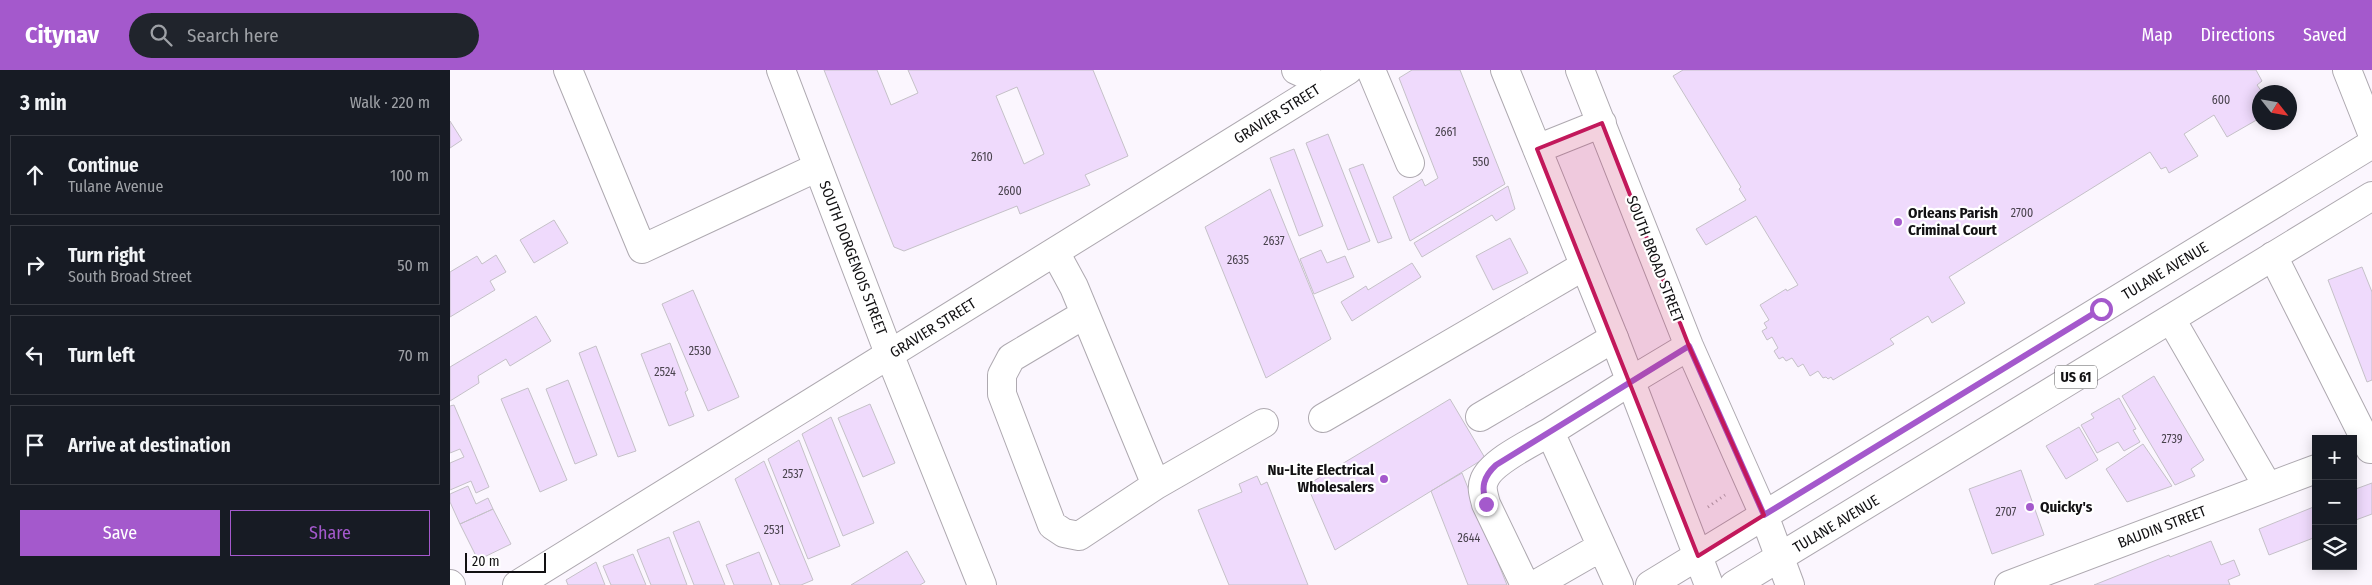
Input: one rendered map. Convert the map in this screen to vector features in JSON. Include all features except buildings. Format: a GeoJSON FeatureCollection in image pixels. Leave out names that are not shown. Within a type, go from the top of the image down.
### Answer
{"type":"FeatureCollection","features":[{"type":"Feature","properties":{"kind":"main road"},"geometry":{"type":"LineString","coordinates":[[568,70],[642,249],[818,167]]}},
{"type":"Feature","properties":{"kind":"main road","name":"SOUTH DORGENOIS STREET"},"geometry":{"type":"LineString","coordinates":[[780,70],[890,356],[982,585]]}},
{"type":"Feature","properties":{"kind":"main road","name":"GRAVIER STREET"},"geometry":{"type":"LineString","coordinates":[[518,585],[1055,252],[1307,76],[1348,70]]}},
{"type":"Feature","properties":{"kind":"main road"},"geometry":{"type":"LineString","coordinates":[[1372,70],[1410,163]]}},
{"type":"Feature","properties":{"kind":"main road"},"geometry":{"type":"LineString","coordinates":[[1505,70],[1614,338],[1629,382],[1709,585]]}},
{"type":"Feature","properties":{"kind":"main road"},"geometry":{"type":"LineString","coordinates":[[2347,70],[2372,133]]}},
{"type":"Feature","properties":{"kind":"main road","name":"SOUTH BROAD STREET"},"geometry":{"type":"LineString","coordinates":[[1584,71],[1602,123],[1689,346],[1764,515],[1790,585]]}},
{"type":"Feature","properties":{"kind":"main road"},"geometry":{"type":"LineString","coordinates":[[1537,149],[1602,123]]}},
{"type":"Feature","properties":{"kind":"main road","name":"TULANE AVENUE"},"geometry":{"type":"LineString","coordinates":[[1650,585],[2372,144]]}},
{"type":"Feature","properties":{"kind":"main road","name":"TULANE AVENUE"},"geometry":{"type":"LineString","coordinates":[[1734,585],[2372,196]]}},
{"type":"Feature","properties":{"kind":"main road"},"geometry":{"type":"LineString","coordinates":[[1055,252],[1074,287],[1156,485]]}},
{"type":"Feature","properties":{"kind":"main road"},"geometry":{"type":"LineString","coordinates":[[2274,256],[2365,450]]}},
{"type":"Feature","properties":{"kind":"main road"},"geometry":{"type":"LineString","coordinates":[[1323,418],[1584,266]]}},
{"type":"Feature","properties":{"kind":"main road"},"geometry":{"type":"LineString","coordinates":[[1085,314],[1011,358],[1002,375],[1002,394],[1052,525],[1064,533],[1079,536],[1156,485],[1264,423]]}},
{"type":"Feature","properties":{"kind":"main road"},"geometry":{"type":"LineString","coordinates":[[2171,319],[2268,487]]}},
{"type":"Feature","properties":{"kind":"main road"},"geometry":{"type":"LineString","coordinates":[[1480,418],[1614,338]]}},
{"type":"Feature","properties":{"kind":"main road"},"geometry":{"type":"LineString","coordinates":[[1525,585],[1486,504],[1483,482],[1488,472],[1496,465],[1689,346]]}},
{"type":"Feature","properties":{"kind":"main road"},"geometry":{"type":"LineString","coordinates":[[1550,432],[1619,585]]}},
{"type":"Feature","properties":{"kind":"main road","name":"BAUDIN STREET"},"geometry":{"type":"LineString","coordinates":[[2009,585],[2312,470]]}},
{"type":"Feature","properties":{"kind":"main road"},"geometry":{"type":"LineString","coordinates":[[1535,585],[1601,547]]}},
{"type":"Feature","properties":{"kind":"path"},"geometry":{"type":"LineString","coordinates":[[1708,507],[1730,492]]}},
{"type":"Feature","properties":{"kind":"highlighted area"},"geometry":{"type":"Polygon","coordinates":[[[1602,123],[1689,346],[1764,515],[1698,556],[1537,149],[1602,123]]]}},
{"type":"Feature","properties":{"kind":"place","name":"Orleans Parish Criminal Court"},"geometry":{"type":"Point","coordinates":[1898,222]}},
{"type":"Feature","properties":{"kind":"place","name":"Nu-Lite Electrical Wholesalers"},"geometry":{"type":"Point","coordinates":[1384,479]}},
{"type":"Feature","properties":{"kind":"place","name":"Quicky's"},"geometry":{"type":"Point","coordinates":[2030,507]}},
{"type":"Feature","properties":{"kind":"route"},"geometry":{"type":"LineString","coordinates":[[1486,504],[1483,482],[1488,472],[1496,465],[1689,346],[1764,515],[2101,309]]}}]}
